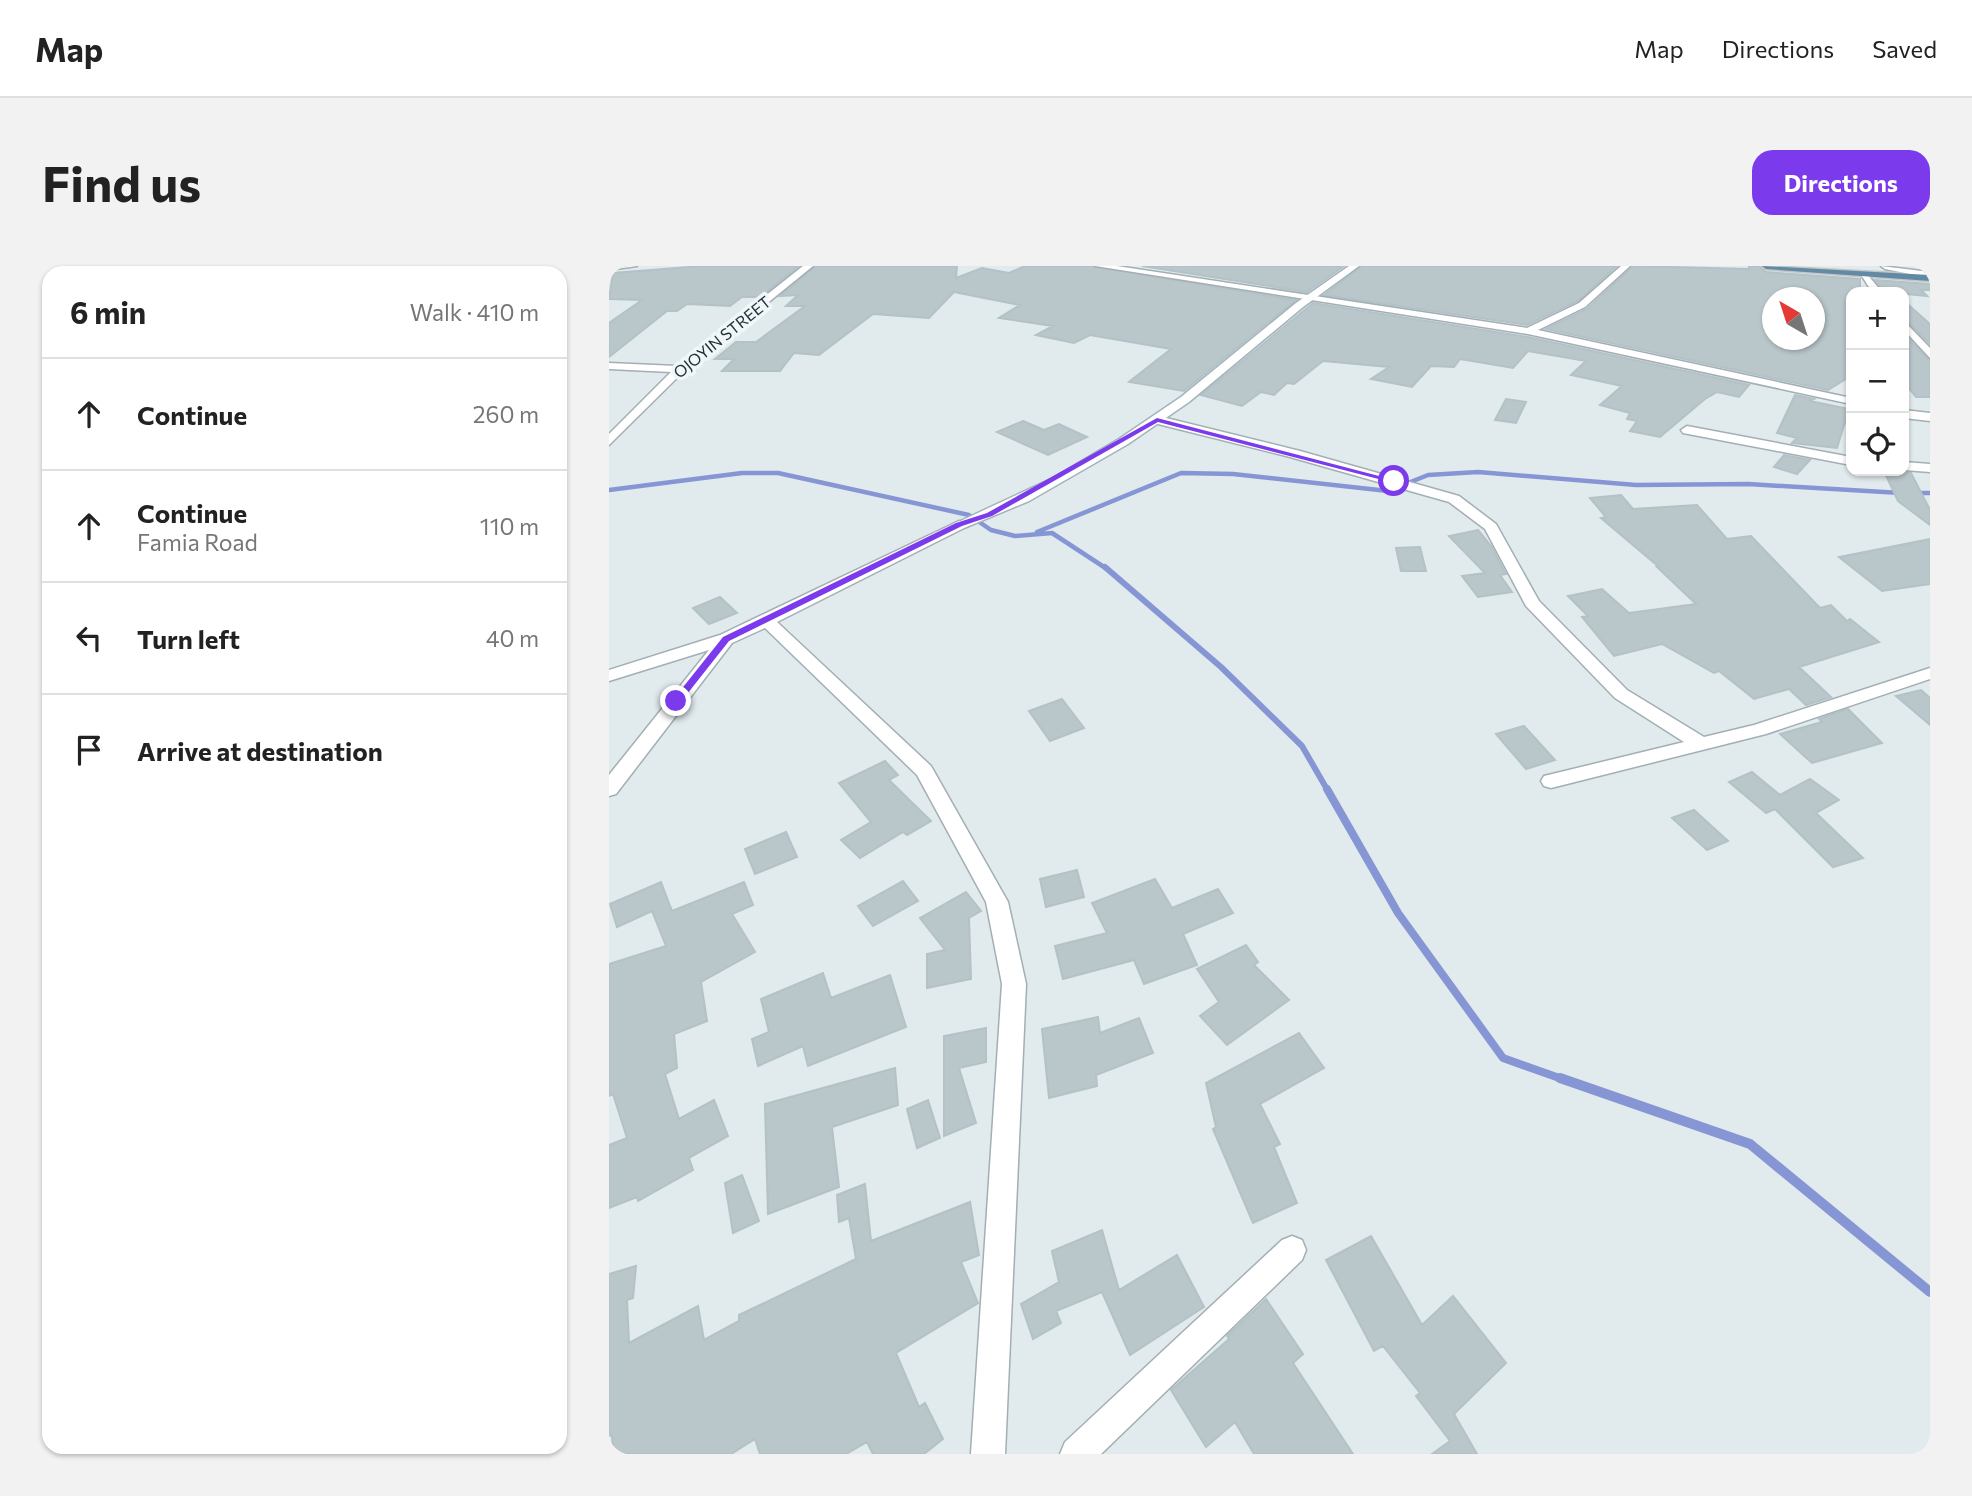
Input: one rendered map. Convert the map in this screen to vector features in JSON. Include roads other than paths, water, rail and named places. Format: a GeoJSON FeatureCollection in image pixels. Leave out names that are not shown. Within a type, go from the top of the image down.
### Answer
{"type":"FeatureCollection","features":[{"type":"Feature","properties":{"kind":"main road"},"geometry":{"type":"LineString","coordinates":[[1766,266],[1863,275],[1930,276]]}},
{"type":"Feature","properties":{"kind":"street"},"geometry":{"type":"LineString","coordinates":[[609,267],[633,266]]}},
{"type":"Feature","properties":{"kind":"street","name":"OJOYIN STREET"},"geometry":{"type":"LineString","coordinates":[[609,442],[680,369],[809,266]]}},
{"type":"Feature","properties":{"kind":"street"},"geometry":{"type":"LineString","coordinates":[[1098,266],[1311,296],[1528,331],[1846,400]]}},
{"type":"Feature","properties":{"kind":"street"},"geometry":{"type":"LineString","coordinates":[[609,676],[726,639],[959,525],[990,514],[1157,420],[1311,296],[1355,266]]}},
{"type":"Feature","properties":{"kind":"street"},"geometry":{"type":"LineString","coordinates":[[1528,331],[1582,305],[1626,266]]}},
{"type":"Feature","properties":{"kind":"street"},"geometry":{"type":"LineString","coordinates":[[1885,266],[1930,276]]}},
{"type":"Feature","properties":{"kind":"street"},"geometry":{"type":"LineString","coordinates":[[1863,275],[1873,287]]}},
{"type":"Feature","properties":{"kind":"street"},"geometry":{"type":"LineString","coordinates":[[1909,330],[1930,355]]}},
{"type":"Feature","properties":{"kind":"street"},"geometry":{"type":"LineString","coordinates":[[609,366],[680,369]]}},
{"type":"Feature","properties":{"kind":"street"},"geometry":{"type":"LineString","coordinates":[[1909,415],[1930,417]]}},
{"type":"Feature","properties":{"kind":"street"},"geometry":{"type":"LineString","coordinates":[[1157,420],[1454,499],[1491,527],[1532,603],[1621,694],[1658,720],[1701,744]]}},
{"type":"Feature","properties":{"kind":"street"},"geometry":{"type":"LineString","coordinates":[[1687,430],[1846,460]]}},
{"type":"Feature","properties":{"kind":"street"},"geometry":{"type":"LineString","coordinates":[[1909,466],[1930,468]]}},
{"type":"Feature","properties":{"kind":"street"},"geometry":{"type":"LineString","coordinates":[[767,621],[924,771],[997,902],[1014,984],[988,1454]]}},
{"type":"Feature","properties":{"kind":"street"},"geometry":{"type":"LineString","coordinates":[[609,789],[726,639]]}},
{"type":"Feature","properties":{"kind":"street"},"geometry":{"type":"LineString","coordinates":[[1551,781],[1701,744],[1747,736],[1881,687],[1930,673]]}},
{"type":"Feature","properties":{"kind":"street"},"geometry":{"type":"LineString","coordinates":[[1077,1454],[1292,1250]]}},
{"type":"Feature","properties":{"kind":"waterway"},"geometry":{"type":"LineString","coordinates":[[1037,532],[1181,473],[1233,474],[1388,491],[1428,475],[1478,472],[1636,485],[1748,484],[1901,493]]}},
{"type":"Feature","properties":{"kind":"waterway"},"geometry":{"type":"LineString","coordinates":[[609,490],[742,473],[778,473],[969,515],[991,530],[1015,536],[1052,533],[1107,569]]}},
{"type":"Feature","properties":{"kind":"waterway"},"geometry":{"type":"LineString","coordinates":[[1913,493],[1930,493]]}},
{"type":"Feature","properties":{"kind":"waterway"},"geometry":{"type":"LineString","coordinates":[[1105,567],[1221,667],[1302,746],[1328,791]]}},
{"type":"Feature","properties":{"kind":"waterway"},"geometry":{"type":"LineString","coordinates":[[1327,789],[1398,913],[1503,1058],[1565,1080]]}},
{"type":"Feature","properties":{"kind":"waterway"},"geometry":{"type":"LineString","coordinates":[[1560,1078],[1750,1144],[1930,1292]]}}]}
